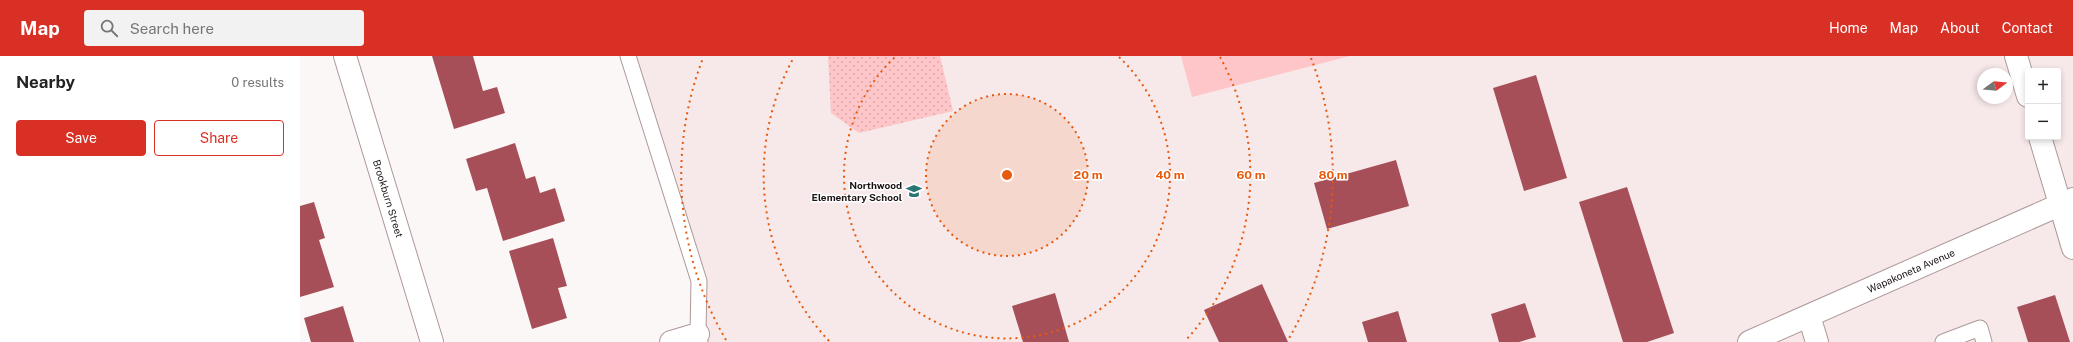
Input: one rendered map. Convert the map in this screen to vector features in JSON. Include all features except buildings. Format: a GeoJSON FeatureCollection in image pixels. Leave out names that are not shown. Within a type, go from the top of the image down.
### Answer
{"type":"FeatureCollection","features":[{"type":"Feature","properties":{"kind":"main road","name":"Brookburn Street"},"geometry":{"type":"LineString","coordinates":[[345,56],[432,342]]}},
{"type":"Feature","properties":{"kind":"main road"},"geometry":{"type":"LineString","coordinates":[[2016,56],[2025,86]]}},
{"type":"Feature","properties":{"kind":"main road"},"geometry":{"type":"LineString","coordinates":[[2041,140],[2066,202],[2073,248]]}},
{"type":"Feature","properties":{"kind":"main road","name":"Wapakoneta Avenue"},"geometry":{"type":"LineString","coordinates":[[1749,342],[2066,202]]}},
{"type":"Feature","properties":{"kind":"main road"},"geometry":{"type":"LineString","coordinates":[[1809,316],[1817,342]]}},
{"type":"Feature","properties":{"kind":"main road"},"geometry":{"type":"LineString","coordinates":[[671,342],[699,338]]}},
{"type":"Feature","properties":{"kind":"lane"},"geometry":{"type":"LineString","coordinates":[[628,56],[699,281],[699,338]]}},
{"type":"Feature","properties":{"kind":"lane"},"geometry":{"type":"LineString","coordinates":[[1943,342],[1980,328],[1984,342]]}},
{"type":"Feature","properties":{"kind":"shaded area"},"geometry":{"type":"Polygon","coordinates":[[[628,56],[2073,56],[2073,342],[700,342],[699,281],[628,56]]]}},
{"type":"Feature","properties":{"kind":"shaded area"},"geometry":{"type":"Polygon","coordinates":[[[828,56],[940,56],[953,111],[859,133],[831,113],[828,56]]]}},
{"type":"Feature","properties":{"kind":"shaded area"},"geometry":{"type":"Polygon","coordinates":[[[1181,56],[1350,56],[1192,97],[1181,56]]]}},
{"type":"Feature","properties":{"kind":"place","name":"Northwood Elementary School"},"geometry":{"type":"Point","coordinates":[914,191]}}]}
